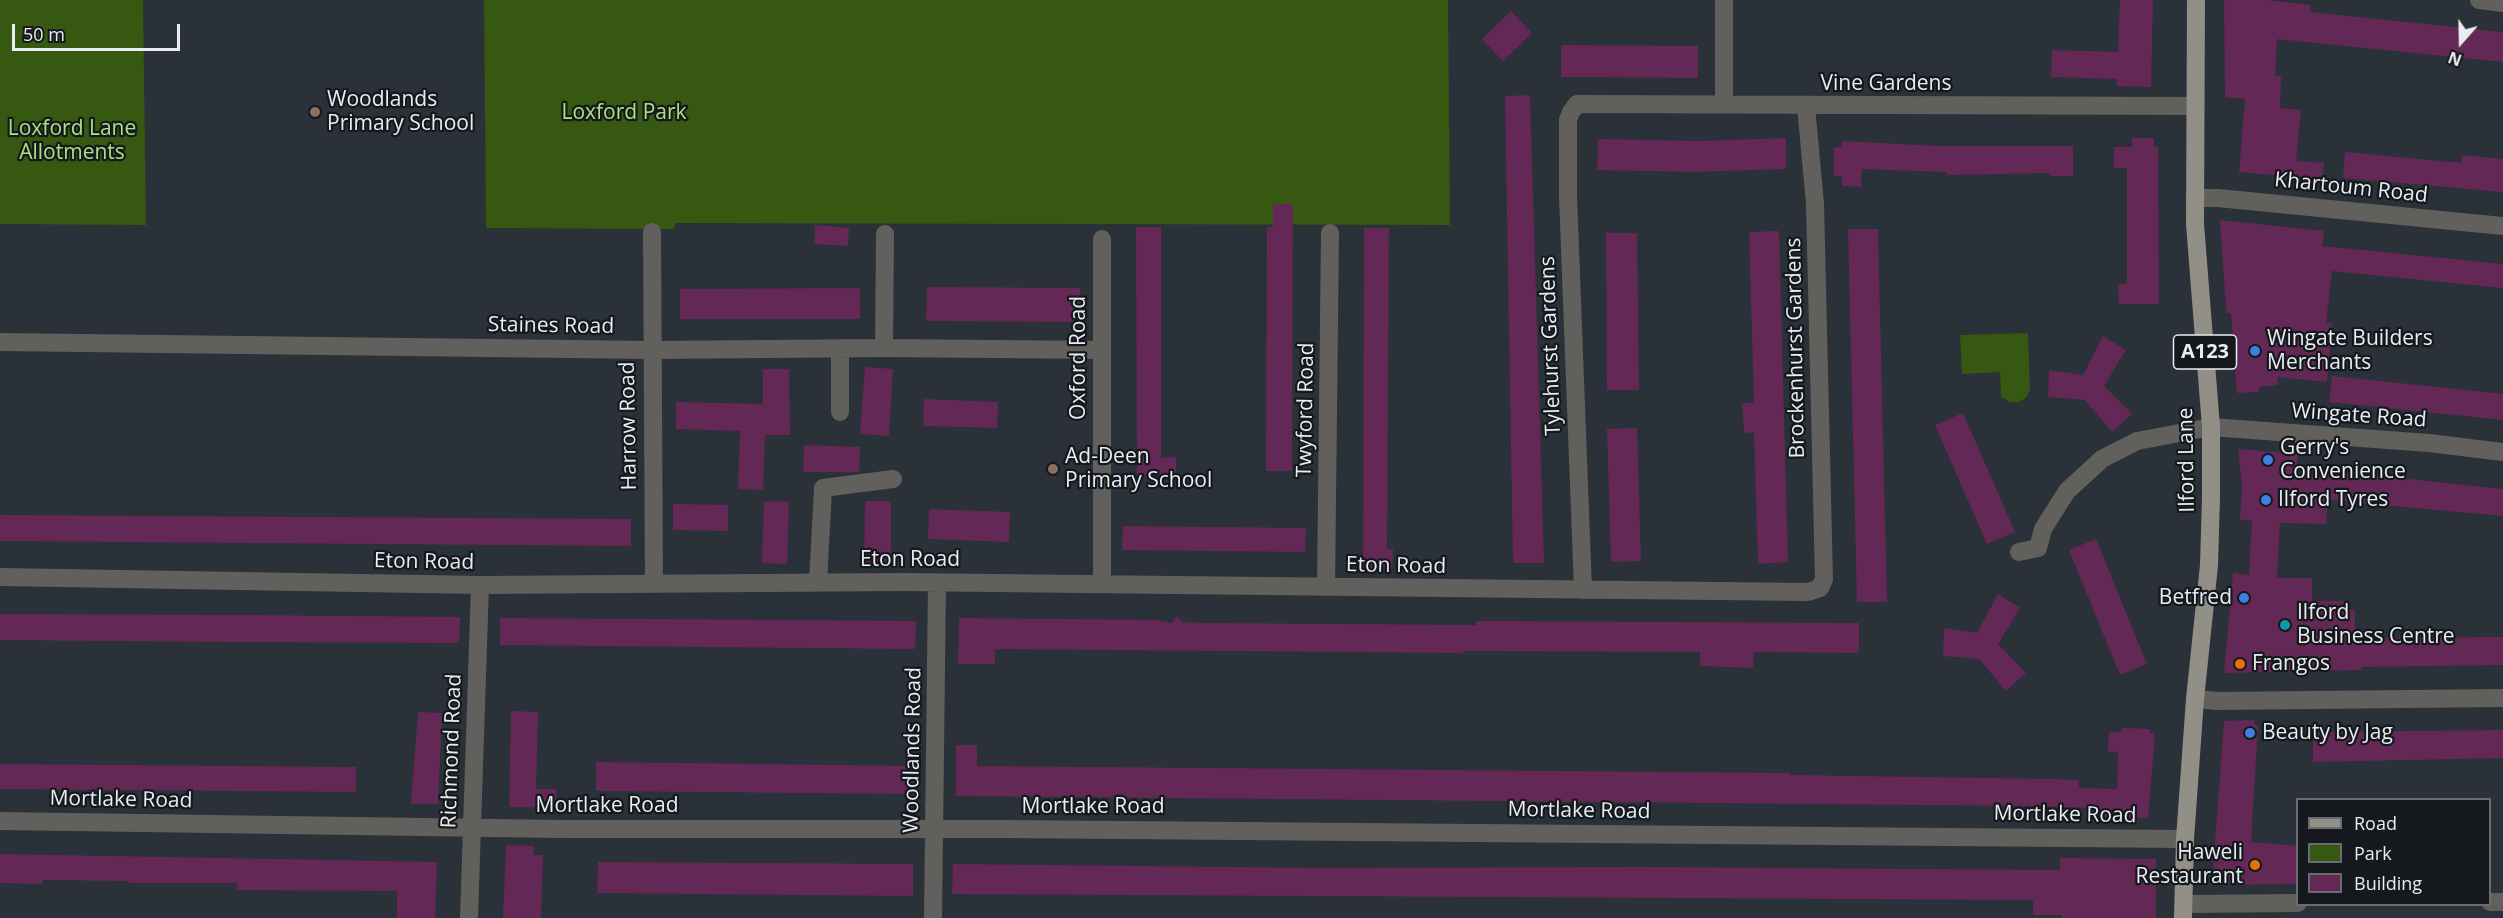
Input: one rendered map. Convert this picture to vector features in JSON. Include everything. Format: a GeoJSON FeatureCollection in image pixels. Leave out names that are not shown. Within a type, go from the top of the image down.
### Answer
{"type":"FeatureCollection","features":[{"type":"Feature","properties":{"kind":"main road","name":"Ilford Lane"},"geometry":{"type":"LineString","coordinates":[[2183,911],[2194,699],[2209,565],[2211,427],[2195,224],[2196,0]]}},
{"type":"Feature","properties":{"kind":"street"},"geometry":{"type":"LineString","coordinates":[[1724,0],[1724,104]]}},
{"type":"Feature","properties":{"kind":"street"},"geometry":{"type":"LineString","coordinates":[[2479,0],[2503,3]]}},
{"type":"Feature","properties":{"kind":"street","name":"Vine Gardens"},"geometry":{"type":"LineString","coordinates":[[1577,104],[2194,106]]}},
{"type":"Feature","properties":{"kind":"street","name":"Tylehurst Gardens"},"geometry":{"type":"LineString","coordinates":[[1577,104],[1568,120],[1568,185],[1583,590]]}},
{"type":"Feature","properties":{"kind":"street","name":"Brockenhurst Gardens"},"geometry":{"type":"LineString","coordinates":[[1806,106],[1815,204],[1824,579],[1820,588]]}},
{"type":"Feature","properties":{"kind":"street","name":"Khartoum Road"},"geometry":{"type":"LineString","coordinates":[[2195,198],[2218,198],[2503,226]]}},
{"type":"Feature","properties":{"kind":"street","name":"Harrow Road"},"geometry":{"type":"LineString","coordinates":[[652,232],[654,584]]}},
{"type":"Feature","properties":{"kind":"street","name":"Twyford Road"},"geometry":{"type":"LineString","coordinates":[[1326,587],[1330,233]]}},
{"type":"Feature","properties":{"kind":"street"},"geometry":{"type":"LineString","coordinates":[[884,348],[885,234]]}},
{"type":"Feature","properties":{"kind":"street","name":"Oxford Road"},"geometry":{"type":"LineString","coordinates":[[1102,239],[1102,584]]}},
{"type":"Feature","properties":{"kind":"street","name":"Staines Road"},"geometry":{"type":"LineString","coordinates":[[0,342],[651,350],[840,348],[1101,350]]}},
{"type":"Feature","properties":{"kind":"street"},"geometry":{"type":"LineString","coordinates":[[840,348],[840,412]]}},
{"type":"Feature","properties":{"kind":"street","name":"Wingate Road"},"geometry":{"type":"LineString","coordinates":[[2019,552],[2038,548],[2043,529],[2067,491],[2102,459],[2137,441],[2211,427],[2429,443],[2503,452]]}},
{"type":"Feature","properties":{"kind":"street"},"geometry":{"type":"LineString","coordinates":[[818,582],[823,488],[893,479]]}},
{"type":"Feature","properties":{"kind":"street","name":"Eton Road"},"geometry":{"type":"LineString","coordinates":[[0,577],[480,585],[818,582],[1809,592],[1820,588]]}},
{"type":"Feature","properties":{"kind":"street","name":"Woodlands Road"},"geometry":{"type":"LineString","coordinates":[[933,918],[937,583]]}},
{"type":"Feature","properties":{"kind":"street","name":"Richmond Road"},"geometry":{"type":"LineString","coordinates":[[469,918],[480,585]]}},
{"type":"Feature","properties":{"kind":"street"},"geometry":{"type":"LineString","coordinates":[[2194,699],[2218,701],[2503,698]]}},
{"type":"Feature","properties":{"kind":"street","name":"Mortlake Road"},"geometry":{"type":"LineString","coordinates":[[0,821],[472,827],[2185,839]]}},
{"type":"Feature","properties":{"kind":"street"},"geometry":{"type":"LineString","coordinates":[[2183,911],[2296,903]]}},
{"type":"Feature","properties":{"kind":"green space","name":"Loxford Lane Allotments"},"geometry":{"type":"Polygon","coordinates":[[[0,0],[143,0],[146,225],[0,224],[0,0]]]}},
{"type":"Feature","properties":{"kind":"green space","name":"Loxford Park"},"geometry":{"type":"Polygon","coordinates":[[[484,0],[1448,0],[1450,225],[675,223],[674,229],[486,228],[484,0]]]}},
{"type":"Feature","properties":{"kind":"green space"},"geometry":{"type":"Polygon","coordinates":[[[2028,333],[2030,389],[2027,397],[2019,402],[2010,402],[2001,397],[2000,372],[1962,374],[1960,335],[2028,333]]]}},
{"type":"Feature","properties":{"kind":"building"},"geometry":{"type":"Polygon","coordinates":[[[2120,0],[2153,0],[2151,87],[2117,86],[2117,79],[2051,77],[2052,50],[2118,52],[2120,0]]]}},
{"type":"Feature","properties":{"kind":"building"},"geometry":{"type":"Polygon","coordinates":[[[2224,0],[2266,0],[2311,5],[2310,12],[2503,32],[2503,62],[2277,39],[2275,76],[2281,76],[2280,108],[2301,110],[2296,161],[2324,163],[2322,183],[2283,179],[2283,176],[2239,172],[2245,99],[2225,97],[2224,0]]]}},
{"type":"Feature","properties":{"kind":"building"},"geometry":{"type":"Polygon","coordinates":[[[1511,11],[1532,33],[1503,61],[1482,39],[1511,11]]]}},
{"type":"Feature","properties":{"kind":"building"},"geometry":{"type":"Polygon","coordinates":[[[1561,45],[1698,46],[1698,78],[1561,77],[1561,45]]]}},
{"type":"Feature","properties":{"kind":"building"},"geometry":{"type":"Polygon","coordinates":[[[1530,95],[1544,563],[1513,563],[1505,96],[1530,95]]]}},
{"type":"Feature","properties":{"kind":"building"},"geometry":{"type":"Polygon","coordinates":[[[1786,138],[1786,169],[1694,172],[1597,170],[1598,139],[1700,141],[1786,138]]]}},
{"type":"Feature","properties":{"kind":"building"},"geometry":{"type":"Polygon","coordinates":[[[2132,138],[2154,138],[2154,147],[2158,147],[2159,304],[2119,304],[2118,285],[2127,284],[2127,168],[2114,168],[2114,147],[2132,147],[2132,138]]]}},
{"type":"Feature","properties":{"kind":"building"},"geometry":{"type":"Polygon","coordinates":[[[1842,141],[1938,146],[2073,146],[2073,176],[2051,176],[2051,173],[1947,175],[1947,172],[1862,169],[1861,187],[1842,186],[1842,176],[1834,176],[1834,147],[1842,148],[1842,141]]]}},
{"type":"Feature","properties":{"kind":"building"},"geometry":{"type":"Polygon","coordinates":[[[2345,152],[2461,163],[2462,155],[2503,159],[2503,192],[2343,178],[2345,152]]]}},
{"type":"Feature","properties":{"kind":"building"},"geometry":{"type":"Polygon","coordinates":[[[1273,204],[1293,204],[1292,471],[1266,471],[1267,227],[1273,227],[1273,204]]]}},
{"type":"Feature","properties":{"kind":"building"},"geometry":{"type":"Polygon","coordinates":[[[2220,220],[2324,231],[2322,246],[2503,264],[2503,288],[2332,271],[2326,323],[2332,323],[2327,382],[2277,377],[2278,385],[2259,387],[2259,392],[2237,393],[2231,313],[2227,313],[2225,294],[2220,220]]]}},
{"type":"Feature","properties":{"kind":"building"},"geometry":{"type":"Polygon","coordinates":[[[815,225],[849,228],[848,246],[814,244],[815,225]]]}},
{"type":"Feature","properties":{"kind":"building"},"geometry":{"type":"Polygon","coordinates":[[[1136,227],[1161,227],[1161,458],[1176,457],[1176,475],[1137,475],[1136,227]]]}},
{"type":"Feature","properties":{"kind":"building"},"geometry":{"type":"Polygon","coordinates":[[[1364,228],[1389,228],[1387,549],[1393,549],[1392,569],[1363,569],[1364,228]]]}},
{"type":"Feature","properties":{"kind":"building"},"geometry":{"type":"Polygon","coordinates":[[[1848,229],[1878,229],[1887,602],[1857,602],[1848,229]]]}},
{"type":"Feature","properties":{"kind":"building"},"geometry":{"type":"Polygon","coordinates":[[[1779,231],[1788,562],[1758,564],[1754,432],[1744,433],[1742,403],[1754,403],[1749,232],[1779,231]]]}},
{"type":"Feature","properties":{"kind":"building"},"geometry":{"type":"Polygon","coordinates":[[[1606,233],[1637,233],[1639,390],[1607,390],[1606,233]]]}},
{"type":"Feature","properties":{"kind":"building"},"geometry":{"type":"Polygon","coordinates":[[[927,287],[1080,288],[1080,322],[926,321],[927,287]]]}},
{"type":"Feature","properties":{"kind":"building"},"geometry":{"type":"Polygon","coordinates":[[[860,288],[860,319],[680,319],[680,289],[860,288]]]}},
{"type":"Feature","properties":{"kind":"building"},"geometry":{"type":"Polygon","coordinates":[[[2103,336],[2126,350],[2104,386],[2132,414],[2112,432],[2085,400],[2048,397],[2049,370],[2083,375],[2103,336]]]}},
{"type":"Feature","properties":{"kind":"building"},"geometry":{"type":"Polygon","coordinates":[[[865,367],[893,369],[889,436],[860,434],[865,367]]]}},
{"type":"Feature","properties":{"kind":"building"},"geometry":{"type":"Polygon","coordinates":[[[763,369],[789,369],[790,435],[765,435],[763,490],[738,489],[740,431],[676,429],[676,402],[763,404],[763,369]]]}},
{"type":"Feature","properties":{"kind":"building"},"geometry":{"type":"Polygon","coordinates":[[[2332,376],[2503,394],[2503,420],[2329,402],[2332,376]]]}},
{"type":"Feature","properties":{"kind":"building"},"geometry":{"type":"Polygon","coordinates":[[[924,399],[998,402],[997,428],[923,426],[924,399]]]}},
{"type":"Feature","properties":{"kind":"building"},"geometry":{"type":"Polygon","coordinates":[[[1963,413],[2015,532],[1987,544],[1935,425],[1963,413]]]}},
{"type":"Feature","properties":{"kind":"building"},"geometry":{"type":"Polygon","coordinates":[[[1637,428],[1641,561],[1611,562],[1607,429],[1637,428]]]}},
{"type":"Feature","properties":{"kind":"building"},"geometry":{"type":"Polygon","coordinates":[[[804,445],[860,447],[859,472],[803,472],[804,445]]]}},
{"type":"Feature","properties":{"kind":"building"},"geometry":{"type":"Polygon","coordinates":[[[2238,449],[2298,454],[2295,475],[2332,478],[2332,471],[2503,489],[2503,516],[2328,500],[2326,524],[2280,523],[2277,578],[2312,578],[2312,601],[2350,601],[2350,610],[2355,609],[2355,638],[2503,637],[2503,665],[2361,667],[2361,670],[2224,673],[2233,573],[2249,575],[2252,521],[2240,520],[2242,486],[2238,449]]]}},
{"type":"Feature","properties":{"kind":"building"},"geometry":{"type":"Polygon","coordinates":[[[764,501],[789,502],[787,564],[762,563],[764,501]]]}},
{"type":"Feature","properties":{"kind":"building"},"geometry":{"type":"Polygon","coordinates":[[[865,501],[891,501],[891,564],[864,564],[865,501]]]}},
{"type":"Feature","properties":{"kind":"building"},"geometry":{"type":"Polygon","coordinates":[[[673,504],[728,505],[728,531],[673,530],[673,504]]]}},
{"type":"Feature","properties":{"kind":"building"},"geometry":{"type":"Polygon","coordinates":[[[929,509],[1010,512],[1009,542],[928,539],[929,509]]]}},
{"type":"Feature","properties":{"kind":"building"},"geometry":{"type":"Polygon","coordinates":[[[0,515],[631,519],[631,546],[0,541],[0,515]]]}},
{"type":"Feature","properties":{"kind":"building"},"geometry":{"type":"Polygon","coordinates":[[[1123,526],[1306,528],[1305,552],[1122,550],[1123,526]]]}},
{"type":"Feature","properties":{"kind":"building"},"geometry":{"type":"Polygon","coordinates":[[[2096,539],[2147,664],[2120,675],[2069,550],[2096,539]]]}},
{"type":"Feature","properties":{"kind":"building"},"geometry":{"type":"Polygon","coordinates":[[[1998,594],[2020,608],[1998,644],[2026,673],[2006,691],[1979,659],[1943,656],[1944,628],[1977,633],[1998,594]]]}},
{"type":"Feature","properties":{"kind":"building"},"geometry":{"type":"Polygon","coordinates":[[[0,614],[460,617],[459,643],[225,642],[0,640],[0,614]]]}},
{"type":"Feature","properties":{"kind":"building"},"geometry":{"type":"Polygon","coordinates":[[[1177,616],[1182,622],[1204,623],[1476,625],[1476,621],[1859,623],[1859,653],[1754,652],[1753,668],[1700,666],[1700,652],[1463,651],[1463,653],[995,649],[995,664],[958,664],[959,618],[1155,620],[1172,623],[1177,616]]]}},
{"type":"Feature","properties":{"kind":"building"},"geometry":{"type":"Polygon","coordinates":[[[500,618],[916,621],[915,649],[500,645],[500,618]]]}},
{"type":"Feature","properties":{"kind":"building"},"geometry":{"type":"Polygon","coordinates":[[[511,711],[538,712],[536,789],[556,789],[556,808],[509,807],[511,711]]]}},
{"type":"Feature","properties":{"kind":"building"},"geometry":{"type":"Polygon","coordinates":[[[418,712],[442,713],[438,804],[411,804],[418,712]]]}},
{"type":"Feature","properties":{"kind":"building"},"geometry":{"type":"Polygon","coordinates":[[[2254,720],[2255,725],[2258,726],[2251,842],[2296,846],[2296,884],[2212,885],[2224,721],[2254,720]]]}},
{"type":"Feature","properties":{"kind":"building"},"geometry":{"type":"Polygon","coordinates":[[[2122,728],[2150,729],[2150,733],[2155,733],[2148,818],[2085,817],[2086,808],[2035,806],[956,796],[956,745],[977,745],[977,766],[1790,773],[1790,775],[2079,780],[2079,788],[2117,789],[2118,752],[2108,751],[2109,732],[2122,732],[2122,728]]]}},
{"type":"Feature","properties":{"kind":"building"},"geometry":{"type":"Polygon","coordinates":[[[2503,730],[2503,758],[2313,762],[2313,732],[2503,730]]]}},
{"type":"Feature","properties":{"kind":"building"},"geometry":{"type":"Polygon","coordinates":[[[596,762],[914,766],[913,794],[596,791],[596,762]]]}},
{"type":"Feature","properties":{"kind":"building"},"geometry":{"type":"Polygon","coordinates":[[[0,764],[356,767],[356,792],[0,789],[0,764]]]}},
{"type":"Feature","properties":{"kind":"building"},"geometry":{"type":"Polygon","coordinates":[[[506,845],[534,846],[533,855],[543,855],[541,918],[503,918],[506,845]]]}},
{"type":"Feature","properties":{"kind":"building"},"geometry":{"type":"Polygon","coordinates":[[[0,854],[437,862],[435,918],[397,918],[397,891],[237,890],[237,883],[43,880],[43,884],[0,883],[0,854]]]}},
{"type":"Feature","properties":{"kind":"building"},"geometry":{"type":"Polygon","coordinates":[[[2060,858],[2156,859],[2156,918],[2062,918],[2062,915],[2033,915],[2033,900],[952,894],[953,864],[1320,868],[1645,867],[2060,870],[2060,858]]]}},
{"type":"Feature","properties":{"kind":"building"},"geometry":{"type":"Polygon","coordinates":[[[598,862],[913,864],[913,896],[597,893],[598,862]]]}},
{"type":"Feature","properties":{"kind":"place","name":"Woodlands Primary School"},"geometry":{"type":"Point","coordinates":[315,112]}},
{"type":"Feature","properties":{"kind":"place","name":"Wingate Builders Merchants"},"geometry":{"type":"Point","coordinates":[2255,351]}},
{"type":"Feature","properties":{"kind":"place","name":"Gerry's Convenience"},"geometry":{"type":"Point","coordinates":[2268,460]}},
{"type":"Feature","properties":{"kind":"place","name":"Ad-Deen Primary School"},"geometry":{"type":"Point","coordinates":[1053,469]}},
{"type":"Feature","properties":{"kind":"place","name":"Ilford Tyres"},"geometry":{"type":"Point","coordinates":[2266,500]}},
{"type":"Feature","properties":{"kind":"place","name":"Betfred"},"geometry":{"type":"Point","coordinates":[2244,598]}},
{"type":"Feature","properties":{"kind":"place","name":"Ilford Business Centre"},"geometry":{"type":"Point","coordinates":[2285,625]}},
{"type":"Feature","properties":{"kind":"place","name":"Frangos"},"geometry":{"type":"Point","coordinates":[2240,664]}},
{"type":"Feature","properties":{"kind":"place","name":"Beauty by Jag"},"geometry":{"type":"Point","coordinates":[2250,733]}},
{"type":"Feature","properties":{"kind":"place","name":"Haweli Restaurant"},"geometry":{"type":"Point","coordinates":[2255,865]}}]}
